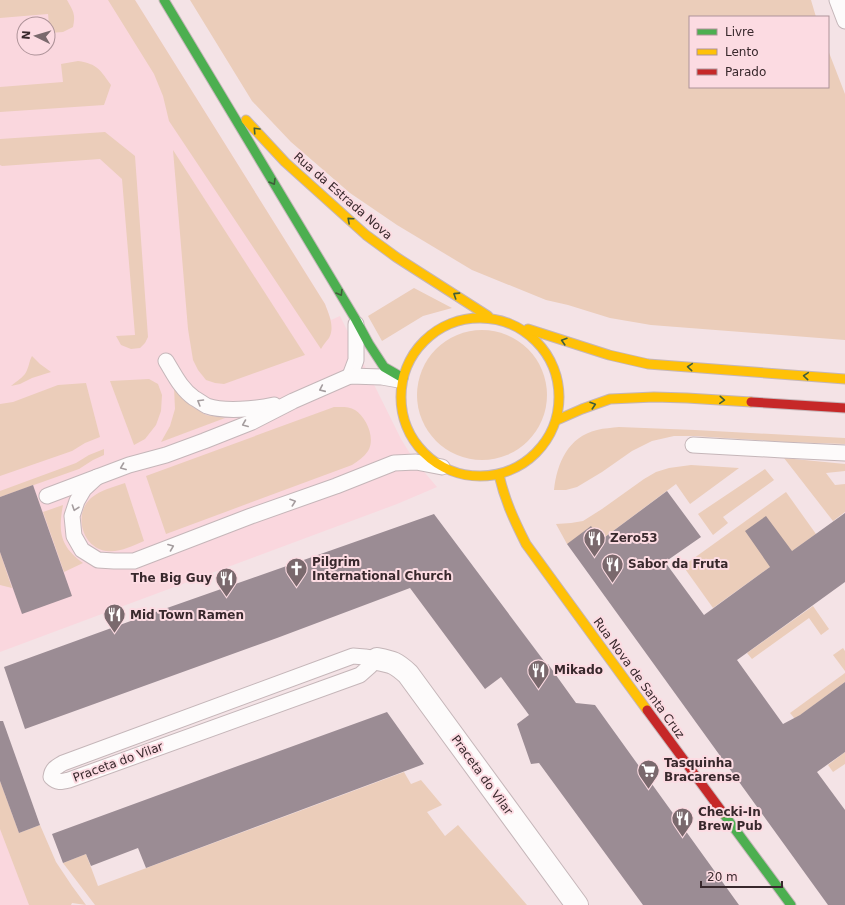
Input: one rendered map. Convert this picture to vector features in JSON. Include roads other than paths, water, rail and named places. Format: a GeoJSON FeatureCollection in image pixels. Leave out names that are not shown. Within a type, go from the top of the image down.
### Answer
{"type":"FeatureCollection","features":[{"type":"Feature","properties":{"kind":"main road","name":"Rua da Estrada Nova"},"geometry":{"type":"LineString","coordinates":[[164,0],[369,344],[384,367],[403,380]]}},
{"type":"Feature","properties":{"kind":"main road","name":"Rua da Estrada Nova"},"geometry":{"type":"LineString","coordinates":[[217,89],[285,162],[366,235],[396,257],[488,316]]}},
{"type":"Feature","properties":{"kind":"main road"},"geometry":{"type":"LineString","coordinates":[[517,325],[540,343],[554,367],[560,393],[557,420],[546,444],[523,464],[499,475],[482,476],[463,474],[442,467],[424,454],[411,436],[403,415],[401,393],[403,380],[410,359],[424,340],[443,326],[465,318],[488,316],[517,325],[609,355],[648,364],[845,379]]}},
{"type":"Feature","properties":{"kind":"main road"},"geometry":{"type":"LineString","coordinates":[[557,420],[582,408],[610,399],[654,397],[845,408]]}},
{"type":"Feature","properties":{"kind":"main road","name":"Rua Nova de Santa Cruz"},"geometry":{"type":"LineString","coordinates":[[499,475],[503,492],[526,544],[791,905]]}},
{"type":"Feature","properties":{"kind":"street","name":"Praceta do Vilar"},"geometry":{"type":"LineString","coordinates":[[377,659],[390,661],[400,666],[408,674],[577,905]]}},
{"type":"Feature","properties":{"kind":"lane"},"geometry":{"type":"LineString","coordinates":[[837,0],[845,21]]}},
{"type":"Feature","properties":{"kind":"lane"},"geometry":{"type":"LineString","coordinates":[[350,376],[356,360],[356,320]]}},
{"type":"Feature","properties":{"kind":"lane"},"geometry":{"type":"LineString","coordinates":[[166,361],[179,382],[193,397],[207,406],[227,410],[261,408],[293,401]]}},
{"type":"Feature","properties":{"kind":"lane"},"geometry":{"type":"LineString","coordinates":[[47,496],[129,464],[166,455],[252,422],[293,401],[350,376],[382,377],[403,380]]}},
{"type":"Feature","properties":{"kind":"lane"},"geometry":{"type":"LineString","coordinates":[[693,444],[845,453]]}},
{"type":"Feature","properties":{"kind":"lane"},"geometry":{"type":"LineString","coordinates":[[97,477],[84,489],[77,500],[72,516],[74,536],[82,550],[98,560],[134,561],[394,463],[416,462],[442,467]]}},
{"type":"Feature","properties":{"kind":"lane","name":"Praceta do Vilar"},"geometry":{"type":"LineString","coordinates":[[353,656],[377,659],[360,675],[69,780],[62,782],[51,777],[52,772],[56,767],[63,763],[353,656]]}},
{"type":"Feature","properties":{"kind":"place","name":"Zero53"},"geometry":{"type":"Point","coordinates":[595,558]}},
{"type":"Feature","properties":{"kind":"place","name":"Sabor da Fruta"},"geometry":{"type":"Point","coordinates":[612,584]}},
{"type":"Feature","properties":{"kind":"place","name":"Pilgrim International Church"},"geometry":{"type":"Point","coordinates":[296,588]}},
{"type":"Feature","properties":{"kind":"place","name":"The Big Guy"},"geometry":{"type":"Point","coordinates":[227,598]}},
{"type":"Feature","properties":{"kind":"place","name":"Mid Town Ramen"},"geometry":{"type":"Point","coordinates":[115,634]}},
{"type":"Feature","properties":{"kind":"place","name":"Mikado"},"geometry":{"type":"Point","coordinates":[539,690]}},
{"type":"Feature","properties":{"kind":"place","name":"Tasquinha Bracarense"},"geometry":{"type":"Point","coordinates":[648,790]}},
{"type":"Feature","properties":{"kind":"place","name":"Checki-In Brew Pub"},"geometry":{"type":"Point","coordinates":[682,838]}}]}
